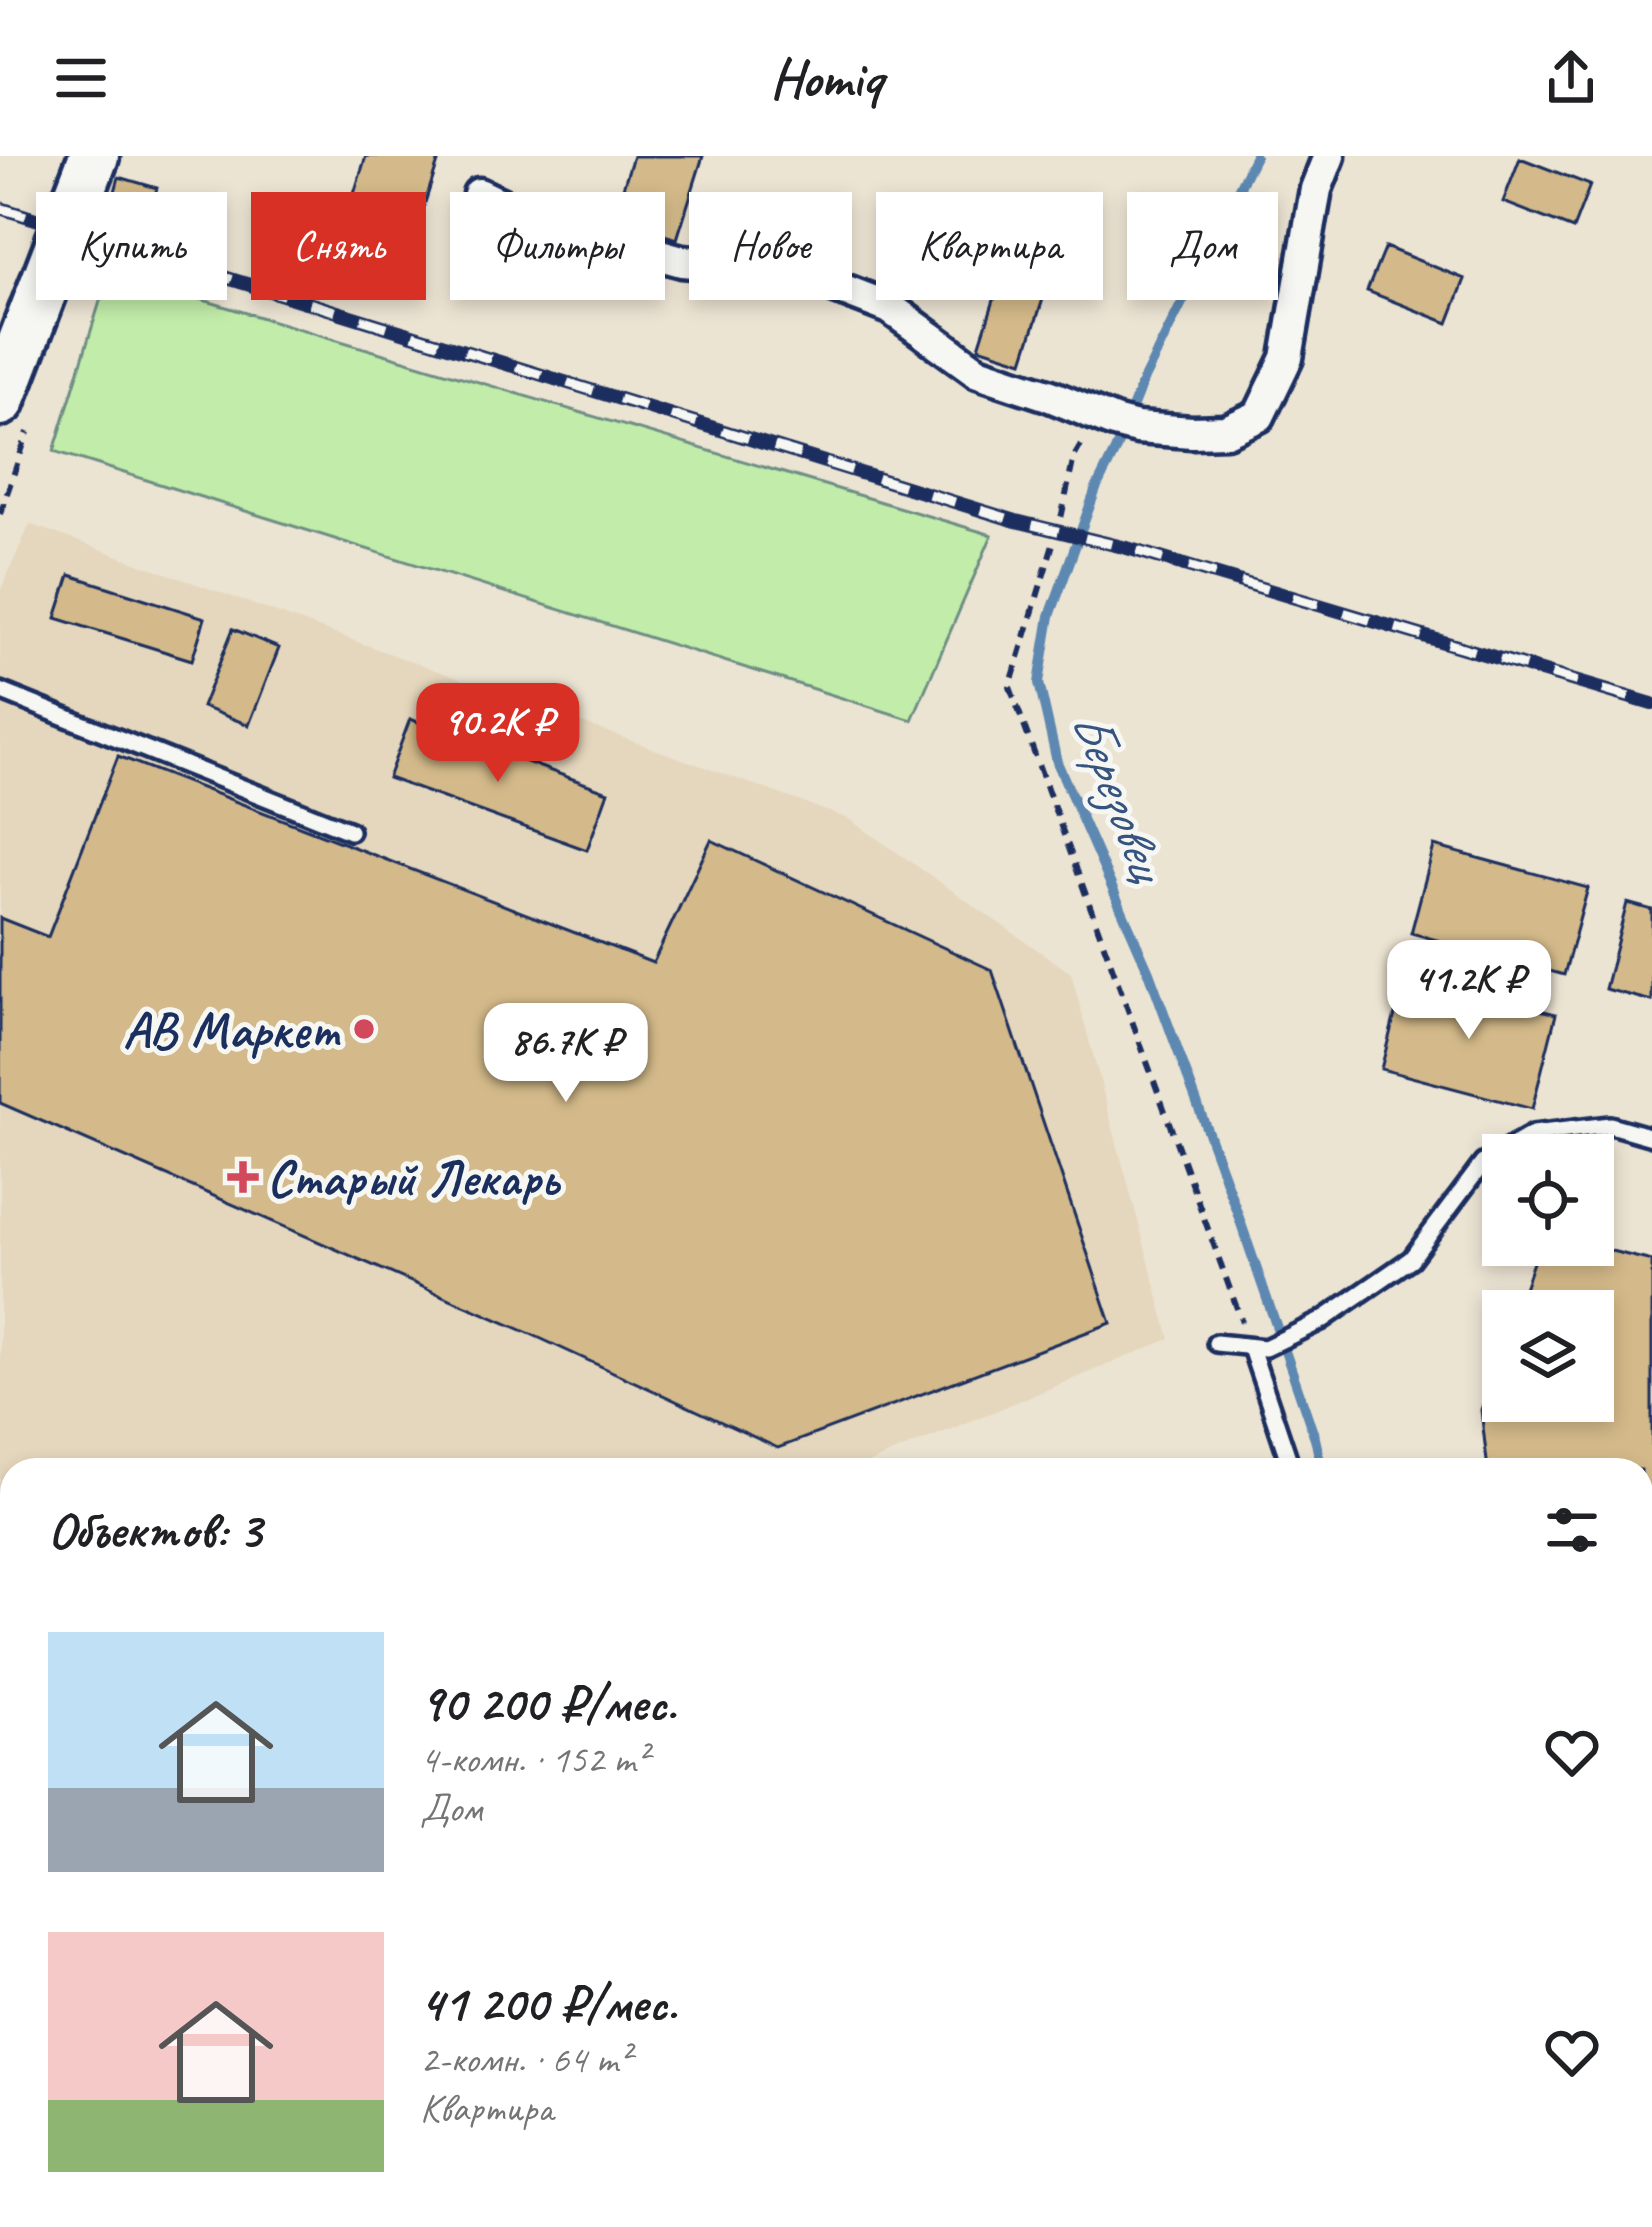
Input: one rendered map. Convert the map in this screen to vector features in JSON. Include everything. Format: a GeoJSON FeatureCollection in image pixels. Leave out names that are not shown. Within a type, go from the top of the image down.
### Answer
{"type":"FeatureCollection","features":[{"type":"Feature","properties":{"kind":"main road"},"geometry":{"type":"LineString","coordinates":[[0,401],[94,156]]}},
{"type":"Feature","properties":{"kind":"street"},"geometry":{"type":"LineString","coordinates":[[665,256],[823,282],[890,308],[978,372],[1116,422],[1192,432],[1226,430],[1259,416],[1287,358],[1316,189],[1329,156]]}},
{"type":"Feature","properties":{"kind":"lane"},"geometry":{"type":"LineString","coordinates":[[0,691],[350,831]]}},
{"type":"Feature","properties":{"kind":"lane"},"geometry":{"type":"LineString","coordinates":[[1216,1343],[1258,1348],[1321,1321],[1411,1259],[1483,1162],[1533,1134],[1610,1125],[1652,1137]]}},
{"type":"Feature","properties":{"kind":"lane"},"geometry":{"type":"LineString","coordinates":[[1258,1348],[1289,1458]]}},
{"type":"Feature","properties":{"kind":"path"},"geometry":{"type":"LineString","coordinates":[[1116,422],[1074,457],[1062,514],[1010,687],[1258,1348]]}},
{"type":"Feature","properties":{"kind":"shaded area"},"geometry":{"type":"Polygon","coordinates":[[[30,524],[849,819],[1071,973],[1170,1339],[881,1458],[0,1458],[0,591],[30,524]]]}},
{"type":"Feature","properties":{"kind":"green space"},"geometry":{"type":"Polygon","coordinates":[[[100,300],[203,300],[992,535],[912,720],[54,451],[100,300]]]}},
{"type":"Feature","properties":{"kind":"building"},"geometry":{"type":"Polygon","coordinates":[[[366,156],[440,156],[426,199],[426,192],[355,192],[366,156]]]}},
{"type":"Feature","properties":{"kind":"building"},"geometry":{"type":"Polygon","coordinates":[[[633,156],[703,156],[677,239],[665,235],[665,192],[622,192],[633,156]]]}},
{"type":"Feature","properties":{"kind":"building"},"geometry":{"type":"Polygon","coordinates":[[[1520,158],[1590,185],[1573,229],[1503,202],[1520,158]]]}},
{"type":"Feature","properties":{"kind":"building"},"geometry":{"type":"Polygon","coordinates":[[[119,177],[157,188],[156,192],[115,192],[119,177]]]}},
{"type":"Feature","properties":{"kind":"building"},"geometry":{"type":"Polygon","coordinates":[[[1385,247],[1465,279],[1448,323],[1367,291],[1385,247]]]}},
{"type":"Feature","properties":{"kind":"building"},"geometry":{"type":"Polygon","coordinates":[[[994,300],[1043,300],[1023,361],[979,347],[994,300]]]}},
{"type":"Feature","properties":{"kind":"building"},"geometry":{"type":"Polygon","coordinates":[[[70,575],[205,618],[192,660],[56,618],[70,575]]]}},
{"type":"Feature","properties":{"kind":"building"},"geometry":{"type":"Polygon","coordinates":[[[233,629],[279,648],[249,725],[202,707],[233,629]]]}},
{"type":"Feature","properties":{"kind":"building"},"geometry":{"type":"Polygon","coordinates":[[[410,719],[608,792],[587,850],[388,778],[410,719]]]}},
{"type":"Feature","properties":{"kind":"building"},"geometry":{"type":"Polygon","coordinates":[[[118,756],[653,963],[711,840],[992,970],[1111,1323],[778,1448],[533,1335],[0,1103],[0,918],[48,937],[118,756]]]}},
{"type":"Feature","properties":{"kind":"building"},"geometry":{"type":"Polygon","coordinates":[[[1434,846],[1588,888],[1564,975],[1411,933],[1434,846]]]}},
{"type":"Feature","properties":{"kind":"building"},"geometry":{"type":"Polygon","coordinates":[[[1627,903],[1652,910],[1652,1001],[1605,989],[1627,903]]]}},
{"type":"Feature","properties":{"kind":"building"},"geometry":{"type":"Polygon","coordinates":[[[1405,975],[1556,1014],[1532,1109],[1381,1069],[1405,975]]]}},
{"type":"Feature","properties":{"kind":"building"},"geometry":{"type":"Polygon","coordinates":[[[1614,1252],[1652,1261],[1652,1458],[1487,1458],[1482,1422],[1614,1422],[1614,1290],[1523,1290],[1532,1266],[1614,1266],[1614,1252]]]}},
{"type":"Feature","properties":{"kind":"waterway","name":"Березовец"},"geometry":{"type":"LineString","coordinates":[[1255,156],[1143,381],[1096,489],[1050,616],[1039,683],[1057,762],[1149,972],[1236,1209],[1319,1458]]}},
{"type":"Feature","properties":{"kind":"railway"},"geometry":{"type":"LineString","coordinates":[[0,208],[1016,521],[1127,548],[1652,704]]}},
{"type":"Feature","properties":{"kind":"place","name":"АВ Маркет"},"geometry":{"type":"Point","coordinates":[364,1029]}},
{"type":"Feature","properties":{"kind":"place","name":"Старый Лекарь"},"geometry":{"type":"Point","coordinates":[243,1177]}}]}
